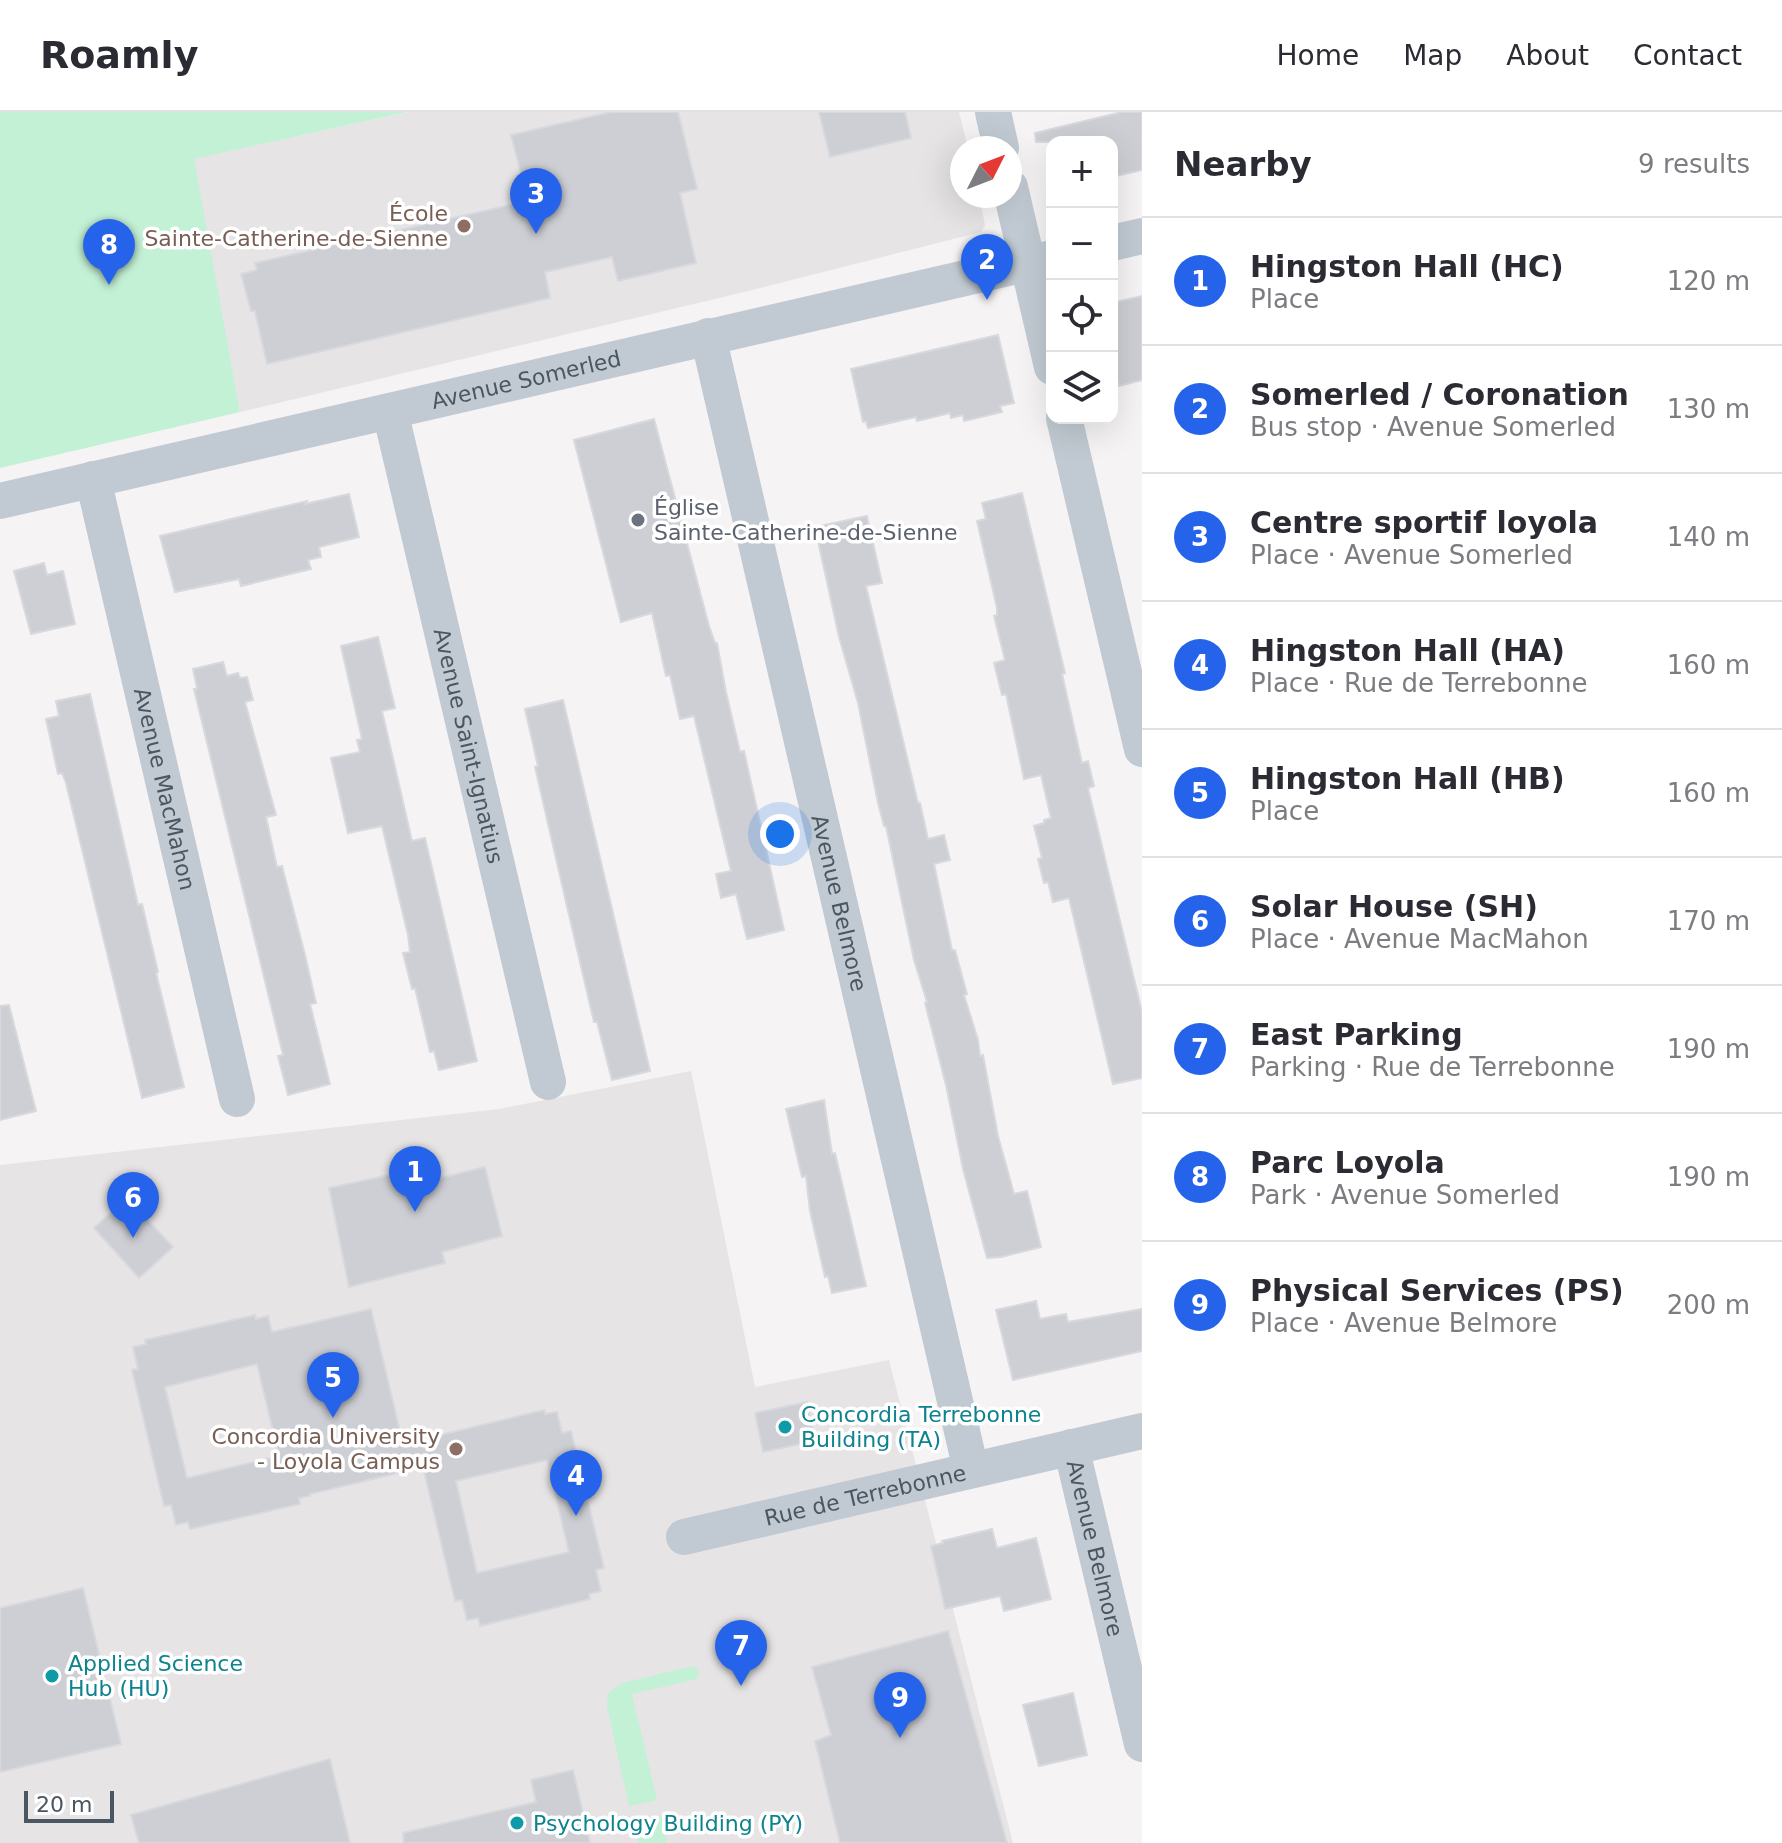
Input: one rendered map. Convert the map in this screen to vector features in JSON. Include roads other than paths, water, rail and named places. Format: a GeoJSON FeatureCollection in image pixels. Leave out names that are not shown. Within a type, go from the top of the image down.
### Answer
{"type":"FeatureCollection","features":[{"type":"Feature","properties":{"kind":"street"},"geometry":{"type":"LineString","coordinates":[[993,112],[998,136]]}},
{"type":"Feature","properties":{"kind":"street"},"geometry":{"type":"LineString","coordinates":[[1019,208],[1040,260],[1050,352]]}},
{"type":"Feature","properties":{"kind":"street"},"geometry":{"type":"LineString","coordinates":[[1118,242],[1142,236]]}},
{"type":"Feature","properties":{"kind":"street","name":"Avenue Somerled"},"geometry":{"type":"LineString","coordinates":[[0,501],[1040,260]]}},
{"type":"Feature","properties":{"kind":"street","name":"Avenue Belmore"},"geometry":{"type":"LineString","coordinates":[[708,336],[971,1470]]}},
{"type":"Feature","properties":{"kind":"street","name":"Avenue Saint-Ignatius"},"geometry":{"type":"LineString","coordinates":[[390,411],[548,1082]]}},
{"type":"Feature","properties":{"kind":"street"},"geometry":{"type":"LineString","coordinates":[[1065,424],[1142,749]]}},
{"type":"Feature","properties":{"kind":"street","name":"Avenue MacMahon"},"geometry":{"type":"LineString","coordinates":[[93,479],[237,1099]]}},
{"type":"Feature","properties":{"kind":"street","name":"Rue de Terrebonne"},"geometry":{"type":"LineString","coordinates":[[684,1537],[1142,1431]]}},
{"type":"Feature","properties":{"kind":"street","name":"Avenue Belmore"},"geometry":{"type":"LineString","coordinates":[[1071,1447],[1142,1744]]}},
{"type":"Feature","properties":{"kind":"place","name":"École Sainte-Catherine-de-Sienne"},"geometry":{"type":"Point","coordinates":[464,226]}},
{"type":"Feature","properties":{"kind":"place","name":"Centre sportif loyola"},"geometry":{"type":"Point","coordinates":[536,234]}},
{"type":"Feature","properties":{"kind":"place","name":"Parc Loyola"},"geometry":{"type":"Point","coordinates":[109,285]}},
{"type":"Feature","properties":{"kind":"place","name":"Somerled / Coronation"},"geometry":{"type":"Point","coordinates":[987,300]}},
{"type":"Feature","properties":{"kind":"place","name":"Église Sainte-Catherine-de-Sienne"},"geometry":{"type":"Point","coordinates":[638,520]}},
{"type":"Feature","properties":{"kind":"place","name":"Hingston Hall (HC)"},"geometry":{"type":"Point","coordinates":[415,1212]}},
{"type":"Feature","properties":{"kind":"place","name":"Solar House (SH)"},"geometry":{"type":"Point","coordinates":[133,1238]}},
{"type":"Feature","properties":{"kind":"place","name":"Hingston Hall (HB)"},"geometry":{"type":"Point","coordinates":[333,1418]}},
{"type":"Feature","properties":{"kind":"place","name":"Concordia Terrebonne Building (TA)"},"geometry":{"type":"Point","coordinates":[785,1427]}},
{"type":"Feature","properties":{"kind":"place","name":"Concordia University - Loyola Campus"},"geometry":{"type":"Point","coordinates":[456,1449]}},
{"type":"Feature","properties":{"kind":"place","name":"Hingston Hall (HA)"},"geometry":{"type":"Point","coordinates":[576,1516]}},
{"type":"Feature","properties":{"kind":"place","name":"Applied Science Hub (HU)"},"geometry":{"type":"Point","coordinates":[52,1676]}},
{"type":"Feature","properties":{"kind":"place","name":"East Parking"},"geometry":{"type":"Point","coordinates":[741,1686]}},
{"type":"Feature","properties":{"kind":"place","name":"Physical Services (PS)"},"geometry":{"type":"Point","coordinates":[900,1738]}},
{"type":"Feature","properties":{"kind":"place","name":"Psychology Building (PY)"},"geometry":{"type":"Point","coordinates":[517,1823]}}]}
